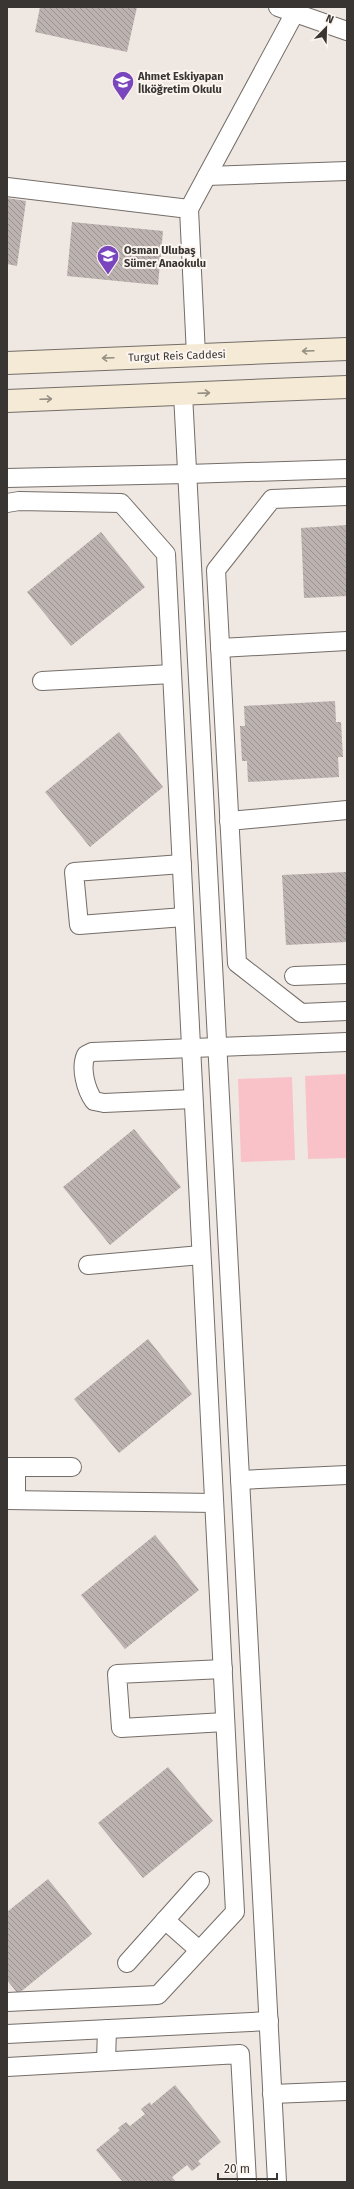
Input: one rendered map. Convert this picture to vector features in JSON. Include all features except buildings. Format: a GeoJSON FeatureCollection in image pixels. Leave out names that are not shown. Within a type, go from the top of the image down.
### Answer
{"type":"FeatureCollection","features":[{"type":"Feature","properties":{"kind":"street"},"geometry":{"type":"LineString","coordinates":[[278,7],[297,10],[347,31]]}},
{"type":"Feature","properties":{"kind":"street"},"geometry":{"type":"LineString","coordinates":[[196,355],[189,208],[297,10]]}},
{"type":"Feature","properties":{"kind":"street"},"geometry":{"type":"LineString","coordinates":[[207,176],[347,171]]}},
{"type":"Feature","properties":{"kind":"street"},"geometry":{"type":"LineString","coordinates":[[7,187],[189,208]]}},
{"type":"Feature","properties":{"kind":"street","name":"Turgut Reis Caddesi"},"geometry":{"type":"LineString","coordinates":[[7,363],[347,349]]}},
{"type":"Feature","properties":{"kind":"street"},"geometry":{"type":"LineString","coordinates":[[7,401],[347,387]]}},
{"type":"Feature","properties":{"kind":"street"},"geometry":{"type":"LineString","coordinates":[[183,394],[277,2182]]}},
{"type":"Feature","properties":{"kind":"street"},"geometry":{"type":"LineString","coordinates":[[7,478],[347,469]]}},
{"type":"Feature","properties":{"kind":"street"},"geometry":{"type":"LineString","coordinates":[[347,496],[272,499],[216,570],[237,963],[301,1013],[347,1011]]}},
{"type":"Feature","properties":{"kind":"street"},"geometry":{"type":"LineString","coordinates":[[7,503],[19,501],[121,503],[166,554],[235,1912],[158,1995],[7,2002]]}},
{"type":"Feature","properties":{"kind":"street"},"geometry":{"type":"LineString","coordinates":[[220,648],[347,641]]}},
{"type":"Feature","properties":{"kind":"street"},"geometry":{"type":"LineString","coordinates":[[42,681],[172,674]]}},
{"type":"Feature","properties":{"kind":"street"},"geometry":{"type":"LineString","coordinates":[[229,821],[347,810]]}},
{"type":"Feature","properties":{"kind":"street"},"geometry":{"type":"LineString","coordinates":[[182,864],[74,872],[79,925],[184,917]]}},
{"type":"Feature","properties":{"kind":"street"},"geometry":{"type":"LineString","coordinates":[[294,976],[347,974]]}},
{"type":"Feature","properties":{"kind":"street"},"geometry":{"type":"LineString","coordinates":[[193,1099],[104,1102],[94,1101],[88,1094],[82,1062],[86,1055],[92,1052],[347,1042]]}},
{"type":"Feature","properties":{"kind":"street"},"geometry":{"type":"LineString","coordinates":[[88,1265],[201,1255]]}},
{"type":"Feature","properties":{"kind":"street"},"geometry":{"type":"LineString","coordinates":[[72,1467],[12,1467],[11,1500],[214,1503]]}},
{"type":"Feature","properties":{"kind":"street"},"geometry":{"type":"LineString","coordinates":[[240,1480],[347,1475]]}},
{"type":"Feature","properties":{"kind":"street"},"geometry":{"type":"LineString","coordinates":[[223,1669],[117,1674],[121,1728],[225,1722]]}},
{"type":"Feature","properties":{"kind":"street"},"geometry":{"type":"LineString","coordinates":[[127,1963],[200,1881]]}},
{"type":"Feature","properties":{"kind":"street"},"geometry":{"type":"LineString","coordinates":[[165,1920],[199,1950]]}},
{"type":"Feature","properties":{"kind":"street"},"geometry":{"type":"LineString","coordinates":[[7,2034],[268,2021]]}},
{"type":"Feature","properties":{"kind":"street"},"geometry":{"type":"LineString","coordinates":[[106,2062],[107,2029]]}},
{"type":"Feature","properties":{"kind":"street"},"geometry":{"type":"LineString","coordinates":[[7,2067],[240,2054],[247,2182]]}},
{"type":"Feature","properties":{"kind":"street"},"geometry":{"type":"LineString","coordinates":[[272,2094],[347,2091]]}},
{"type":"Feature","properties":{"kind":"shaded area"},"geometry":{"type":"Polygon","coordinates":[[[347,1074],[347,1158],[308,1159],[305,1076],[347,1074]]]}},
{"type":"Feature","properties":{"kind":"shaded area"},"geometry":{"type":"Polygon","coordinates":[[[292,1077],[295,1160],[241,1162],[238,1079],[292,1077]]]}},
{"type":"Feature","properties":{"kind":"place","name":"Ahmet Eskiyapan İlköğretim Okulu"},"geometry":{"type":"Point","coordinates":[123,102]}},
{"type":"Feature","properties":{"kind":"place","name":"Osman Ulubaş Sümer Anaokulu"},"geometry":{"type":"Point","coordinates":[108,276]}}]}
